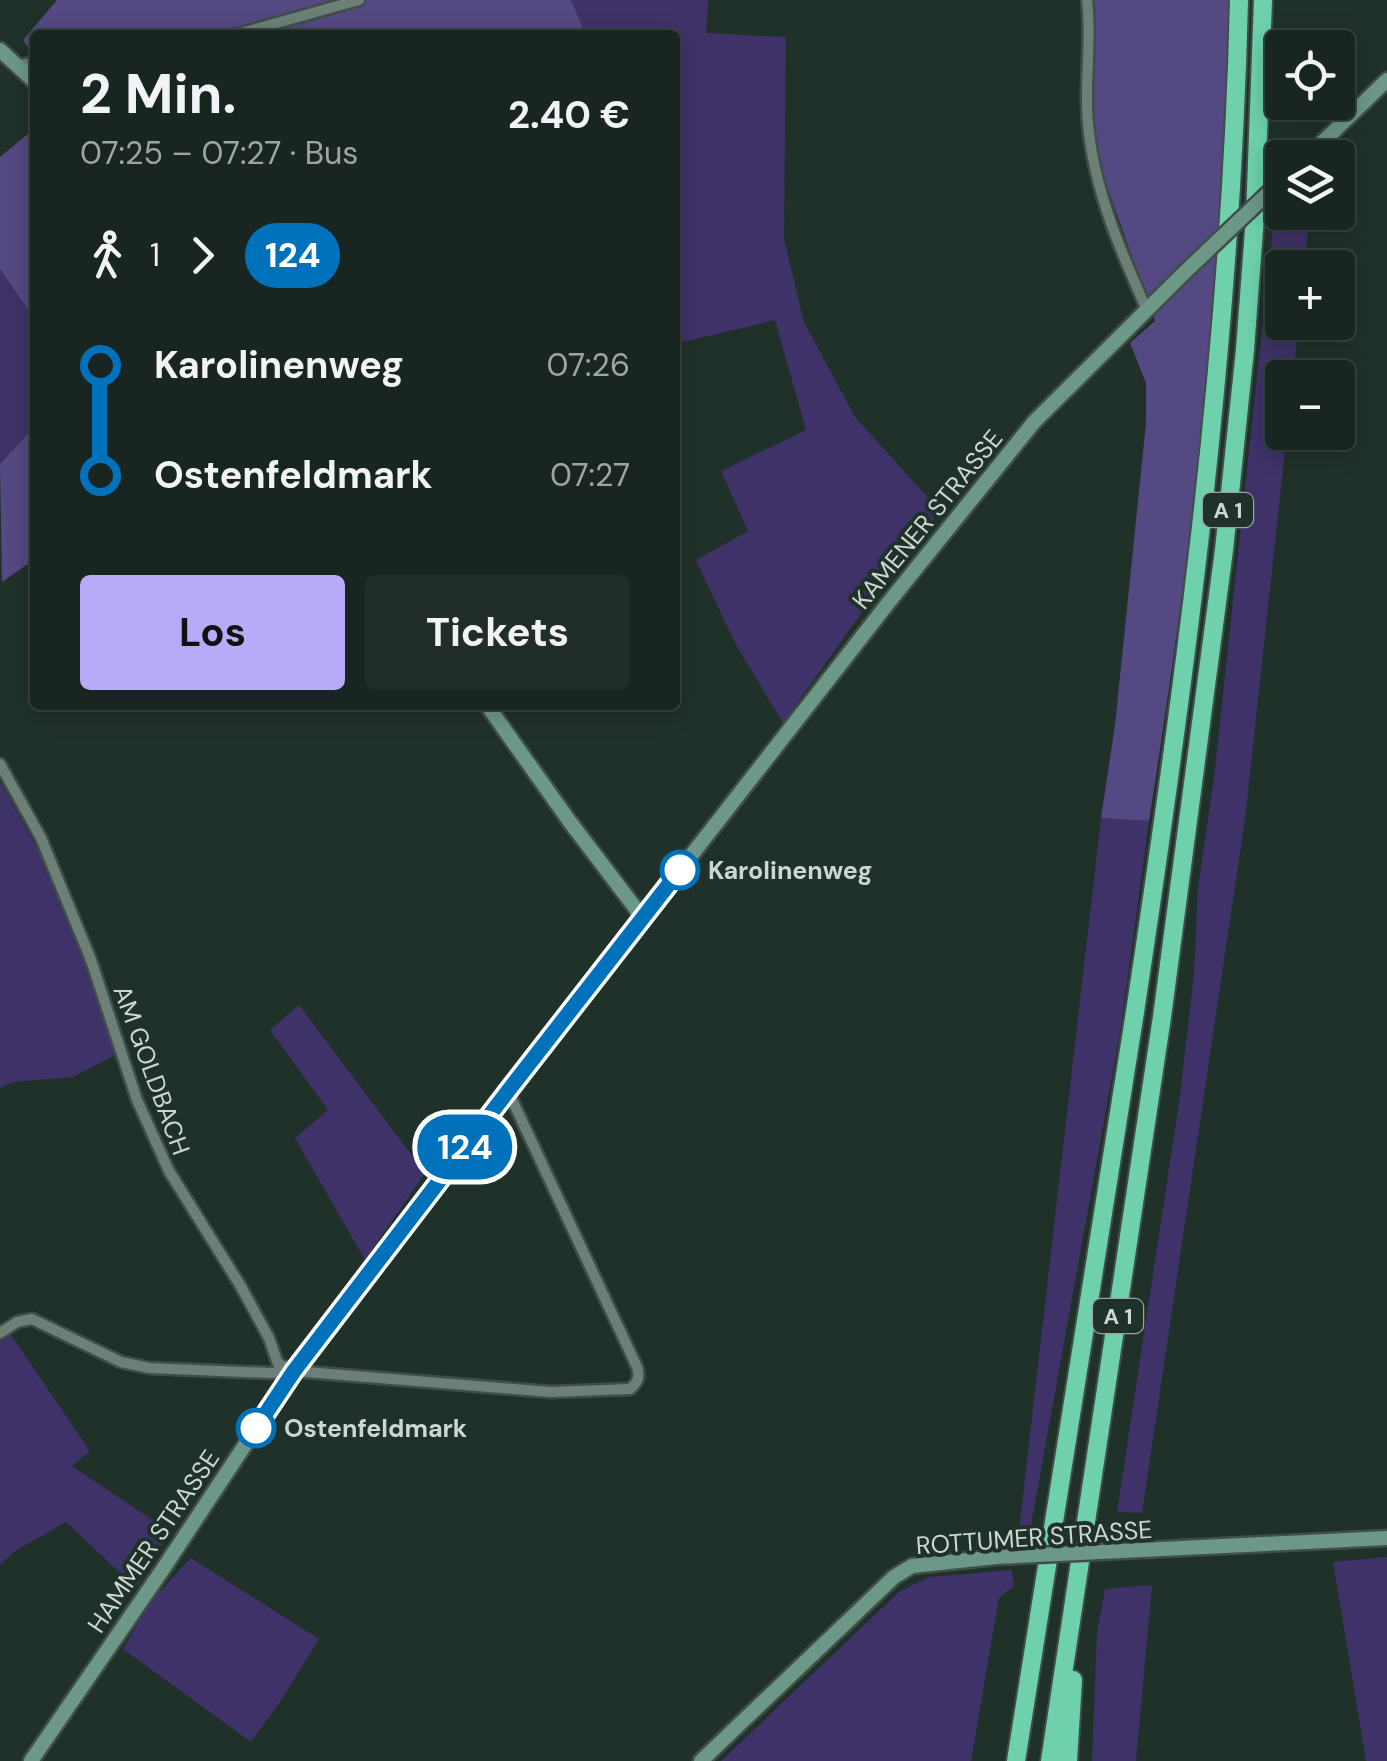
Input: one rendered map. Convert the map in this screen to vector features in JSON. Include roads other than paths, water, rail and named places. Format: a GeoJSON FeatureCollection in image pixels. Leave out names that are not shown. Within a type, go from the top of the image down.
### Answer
{"type":"FeatureCollection","features":[{"type":"Feature","properties":{"kind":"highway","name":"A 1"},"geometry":{"type":"LineString","coordinates":[[1016,1761],[1144,953],[1198,556],[1231,200],[1238,0]]}},
{"type":"Feature","properties":{"kind":"highway","name":"A 1"},"geometry":{"type":"LineString","coordinates":[[1050,1761],[1162,1017],[1224,550],[1253,236],[1263,0]]}},
{"type":"Feature","properties":{"kind":"highway"},"geometry":{"type":"LineString","coordinates":[[1068,1761],[1073,1615]]}},
{"type":"Feature","properties":{"kind":"main road"},"geometry":{"type":"LineString","coordinates":[[0,50],[30,77]]}},
{"type":"Feature","properties":{"kind":"main road"},"geometry":{"type":"LineString","coordinates":[[1325,140],[1387,80]]}},
{"type":"Feature","properties":{"kind":"main road","name":"KAMENER STRASSE"},"geometry":{"type":"LineString","coordinates":[[642,918],[1034,422],[1146,308],[1265,196]]}},
{"type":"Feature","properties":{"kind":"main road"},"geometry":{"type":"LineString","coordinates":[[491,710],[642,918]]}},
{"type":"Feature","properties":{"kind":"main road","name":"HAMMER STRASSE"},"geometry":{"type":"LineString","coordinates":[[32,1761],[294,1371],[642,918]]}},
{"type":"Feature","properties":{"kind":"main road","name":"ROTTUMER STRASSE"},"geometry":{"type":"LineString","coordinates":[[701,1761],[894,1577],[912,1566],[996,1557],[1387,1538]]}},
{"type":"Feature","properties":{"kind":"street"},"geometry":{"type":"LineString","coordinates":[[252,30],[359,0]]}},
{"type":"Feature","properties":{"kind":"street"},"geometry":{"type":"LineString","coordinates":[[1087,0],[1089,134],[1110,222],[1146,308]]}},
{"type":"Feature","properties":{"kind":"street"},"geometry":{"type":"LineString","coordinates":[[18,66],[30,64]]}},
{"type":"Feature","properties":{"kind":"street","name":"AM GOLDBACH"},"geometry":{"type":"LineString","coordinates":[[0,764],[41,838],[91,960],[138,1100],[169,1172],[240,1285],[269,1338],[278,1364],[294,1371]]}},
{"type":"Feature","properties":{"kind":"street"},"geometry":{"type":"LineString","coordinates":[[0,1334],[16,1322],[32,1319],[97,1352],[149,1368],[294,1371],[551,1392],[630,1388],[639,1375],[637,1366],[508,1091]]}},
{"type":"Feature","properties":{"kind":"place","name":"Karolinenweg"},"geometry":{"type":"Point","coordinates":[680,870]}},
{"type":"Feature","properties":{"kind":"place","name":"Ostenfeldmark"},"geometry":{"type":"Point","coordinates":[256,1428]}}]}
